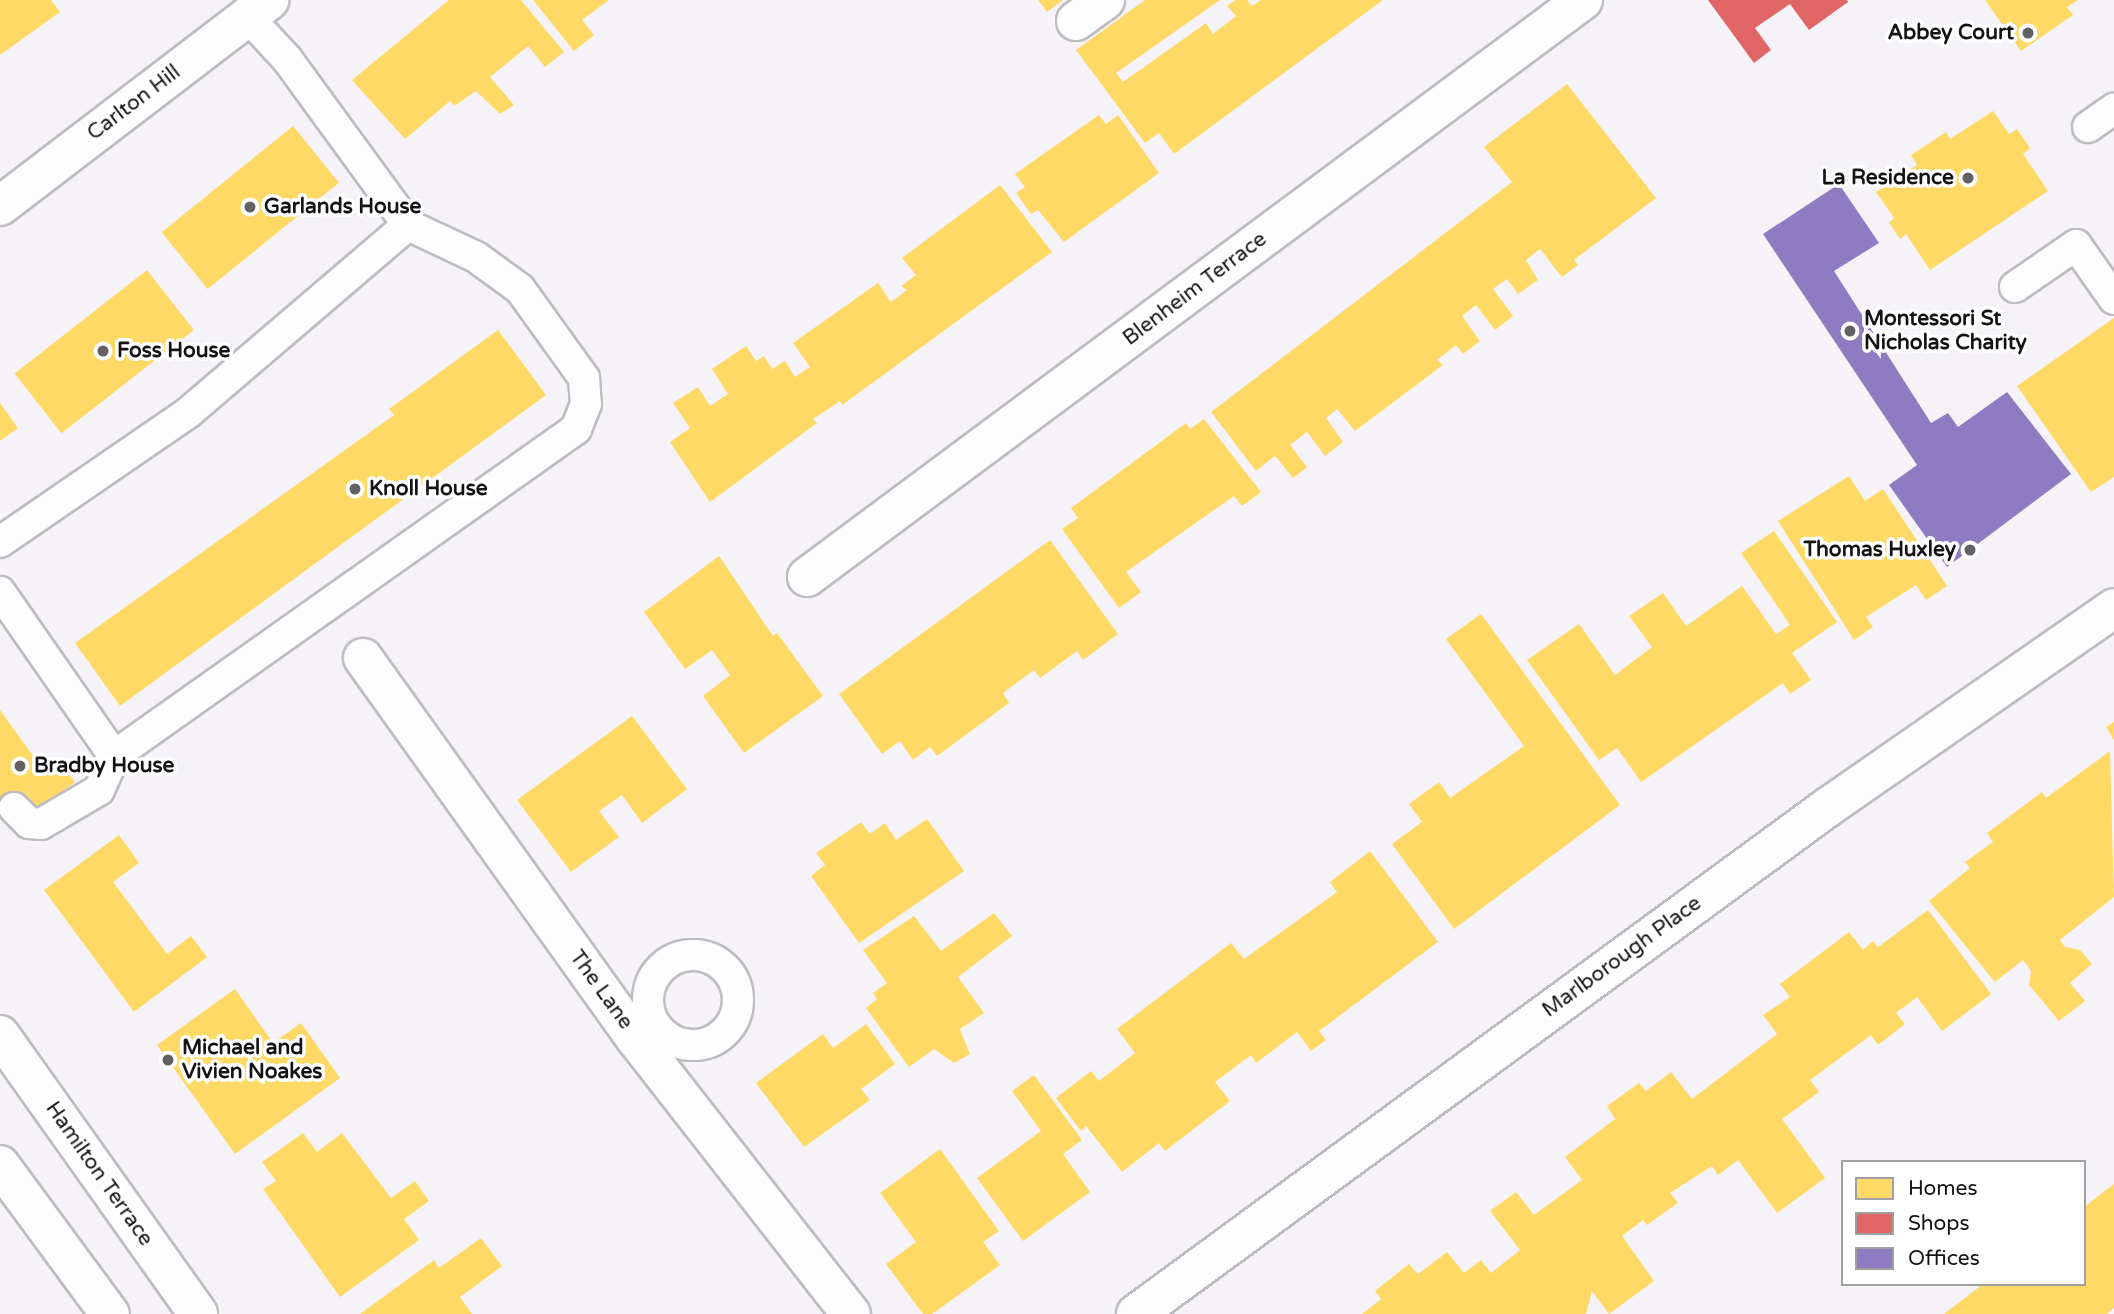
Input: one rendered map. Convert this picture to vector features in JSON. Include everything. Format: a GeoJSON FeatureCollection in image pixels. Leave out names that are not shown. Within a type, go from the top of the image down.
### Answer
{"type":"FeatureCollection","features":[{"type":"Feature","properties":{"kind":"street","name":"Blenheim Terrace"},"geometry":{"type":"LineString","coordinates":[[807,577],[1542,12],[1583,0]]}},
{"type":"Feature","properties":{"kind":"street","name":"Carlton Hill"},"geometry":{"type":"LineString","coordinates":[[0,206],[258,8]]}},
{"type":"Feature","properties":{"kind":"street","name":"Marlborough Place"},"geometry":{"type":"LineString","coordinates":[[1136,1314],[1828,807],[2114,608]]}},
{"type":"Feature","properties":{"kind":"street","name":"The Lane"},"geometry":{"type":"LineString","coordinates":[[363,658],[645,1031],[851,1314]]}},
{"type":"Feature","properties":{"kind":"street","name":"Hamilton Terrace"},"geometry":{"type":"LineString","coordinates":[[0,1035],[198,1314]]}},
{"type":"Feature","properties":{"kind":"street"},"geometry":{"type":"LineString","coordinates":[[0,1165],[110,1314]]}},
{"type":"Feature","properties":{"kind":"lane"},"geometry":{"type":"LineString","coordinates":[[14,808],[29,822],[41,824],[99,790],[114,756],[576,429],[586,404],[583,378],[520,289],[477,257],[408,225],[287,59],[258,8]]}},
{"type":"Feature","properties":{"kind":"lane"},"geometry":{"type":"LineString","coordinates":[[2088,127],[2114,109]]}},
{"type":"Feature","properties":{"kind":"lane"},"geometry":{"type":"LineString","coordinates":[[0,542],[189,412],[408,225]]}},
{"type":"Feature","properties":{"kind":"lane"},"geometry":{"type":"LineString","coordinates":[[2015,287],[2076,245],[2114,299]]}},
{"type":"Feature","properties":{"kind":"lane"},"geometry":{"type":"LineString","coordinates":[[0,592],[114,756]]}},
{"type":"Feature","properties":{"kind":"building: Homes"},"geometry":{"type":"Polygon","coordinates":[[[0,0],[51,0],[60,12],[0,55],[0,0]]]}},
{"type":"Feature","properties":{"kind":"building: Homes"},"geometry":{"type":"Polygon","coordinates":[[[449,0],[521,0],[564,52],[545,67],[528,46],[490,77],[514,105],[500,114],[476,91],[454,106],[450,101],[405,139],[352,80],[449,0]]]}},
{"type":"Feature","properties":{"kind":"building: Homes"},"geometry":{"type":"Polygon","coordinates":[[[533,0],[609,0],[582,20],[594,35],[574,51],[533,0]]]}},
{"type":"Feature","properties":{"kind":"building: Homes"},"geometry":{"type":"Polygon","coordinates":[[[1038,0],[1063,0],[1047,12],[1038,0]]]}},
{"type":"Feature","properties":{"kind":"building: Homes"},"geometry":{"type":"Polygon","coordinates":[[[1145,0],[1220,0],[1116,73],[1123,82],[1206,23],[1213,34],[1236,16],[1227,6],[1235,0],[1247,0],[1252,6],[1261,0],[1383,0],[1174,154],[1159,133],[1145,143],[1076,50],[1145,0]]]}},
{"type":"Feature","properties":{"kind":"building: Homes","name":"Abbey Court"},"geometry":{"type":"Polygon","coordinates":[[[1985,0],[2078,0],[2067,7],[2073,15],[2021,51],[1985,0]]]}},
{"type":"Feature","properties":{"kind":"building: Homes"},"geometry":{"type":"Polygon","coordinates":[[[1567,84],[1656,198],[1574,260],[1578,265],[1562,277],[1540,249],[1526,260],[1538,280],[1518,294],[1507,279],[1493,289],[1513,316],[1495,330],[1476,305],[1462,316],[1480,341],[1463,354],[1456,345],[1437,360],[1443,365],[1355,431],[1337,409],[1326,418],[1343,442],[1325,456],[1307,432],[1290,445],[1307,467],[1293,478],[1275,456],[1256,471],[1211,412],[1512,182],[1484,147],[1567,84]]]}},
{"type":"Feature","properties":{"kind":"building: Homes","name":"La Residence"},"geometry":{"type":"Polygon","coordinates":[[[1993,111],[2009,134],[2017,129],[2030,148],[2023,154],[2048,191],[1930,270],[1906,234],[1900,239],[1889,223],[1894,218],[1876,192],[1917,165],[1911,155],[1946,132],[1950,139],[1993,111]]]}},
{"type":"Feature","properties":{"kind":"building: Homes"},"geometry":{"type":"Polygon","coordinates":[[[1099,115],[1106,124],[1118,115],[1159,173],[1064,242],[1038,210],[1031,214],[1016,193],[1025,187],[1015,174],[1099,115]]]}},
{"type":"Feature","properties":{"kind":"building: Homes","name":"Garlands House"},"geometry":{"type":"Polygon","coordinates":[[[293,126],[339,183],[208,289],[162,232],[293,126]]]}},
{"type":"Feature","properties":{"kind":"building: Homes"},"geometry":{"type":"Polygon","coordinates":[[[1000,185],[1052,252],[842,405],[840,401],[813,419],[817,423],[710,502],[670,442],[690,428],[673,403],[698,387],[710,406],[728,394],[712,369],[746,346],[756,361],[764,356],[772,369],[785,361],[795,377],[810,367],[793,343],[878,283],[891,302],[907,290],[901,286],[916,275],[902,258],[1000,185]]]}},
{"type":"Feature","properties":{"kind":"building: Homes","name":"Foss House"},"geometry":{"type":"Polygon","coordinates":[[[147,270],[194,330],[61,433],[15,373],[147,270]]]}},
{"type":"Feature","properties":{"kind":"building: Homes"},"geometry":{"type":"Polygon","coordinates":[[[2114,318],[2114,477],[2091,492],[2017,386],[2114,318]]]}},
{"type":"Feature","properties":{"kind":"building: Homes","name":"Knoll House"},"geometry":{"type":"Polygon","coordinates":[[[498,330],[546,395],[120,706],[75,643],[394,415],[389,409],[498,330]]]}},
{"type":"Feature","properties":{"kind":"building: Homes"},"geometry":{"type":"Polygon","coordinates":[[[0,403],[18,428],[0,441],[0,403]]]}},
{"type":"Feature","properties":{"kind":"building: Homes"},"geometry":{"type":"Polygon","coordinates":[[[1204,419],[1261,492],[1242,506],[1234,496],[1126,572],[1141,592],[1119,608],[1062,529],[1078,518],[1071,508],[1186,423],[1190,429],[1204,419]]]}},
{"type":"Feature","properties":{"kind":"building: Homes"},"geometry":{"type":"Polygon","coordinates":[[[1849,476],[1865,501],[1883,489],[1947,586],[1926,600],[1916,585],[1866,617],[1873,627],[1854,640],[1778,521],[1849,476]]]}},
{"type":"Feature","properties":{"kind":"building: Homes"},"geometry":{"type":"Polygon","coordinates":[[[1774,531],[1837,622],[1792,653],[1811,680],[1790,694],[1783,683],[1641,782],[1617,748],[1599,760],[1527,660],[1579,624],[1615,675],[1652,647],[1629,616],[1663,593],[1686,626],[1742,586],[1776,634],[1790,625],[1741,553],[1774,531]]]}},
{"type":"Feature","properties":{"kind":"building: Homes"},"geometry":{"type":"Polygon","coordinates":[[[1050,540],[1118,634],[1083,660],[1077,651],[1040,678],[1034,670],[1003,693],[1009,703],[937,756],[930,747],[913,760],[900,741],[882,754],[839,694],[1050,540]]]}},
{"type":"Feature","properties":{"kind":"building: Homes"},"geometry":{"type":"Polygon","coordinates":[[[719,556],[773,636],[777,633],[823,696],[744,753],[703,696],[730,675],[712,650],[685,669],[644,612],[719,556]]]}},
{"type":"Feature","properties":{"kind":"building: Homes"},"geometry":{"type":"Polygon","coordinates":[[[1481,614],[1620,805],[1454,929],[1392,844],[1422,822],[1409,804],[1439,782],[1450,798],[1524,746],[1446,639],[1481,614]]]}},
{"type":"Feature","properties":{"kind":"building: Homes","name":"Bradby House"},"geometry":{"type":"Polygon","coordinates":[[[0,710],[44,771],[59,760],[75,782],[34,812],[20,794],[0,808],[0,710]]]}},
{"type":"Feature","properties":{"kind":"building: Homes"},"geometry":{"type":"Polygon","coordinates":[[[632,716],[687,789],[642,823],[622,795],[599,811],[619,837],[571,872],[517,800],[632,716]]]}},
{"type":"Feature","properties":{"kind":"building: Homes"},"geometry":{"type":"Polygon","coordinates":[[[2114,722],[2114,740],[2106,727],[2114,722]]]}},
{"type":"Feature","properties":{"kind":"building: Homes"},"geometry":{"type":"Polygon","coordinates":[[[2110,751],[2114,897],[2060,940],[2065,947],[2080,950],[2092,964],[2070,983],[2085,1001],[2059,1021],[2029,985],[2031,971],[2023,960],[1995,982],[1929,901],[1970,868],[1965,862],[1993,842],[1987,833],[2042,792],[2046,798],[2110,751]]]}},
{"type":"Feature","properties":{"kind":"building: Homes"},"geometry":{"type":"Polygon","coordinates":[[[927,819],[964,871],[859,943],[811,876],[825,865],[816,853],[861,822],[870,834],[885,823],[896,840],[927,819]]]}},
{"type":"Feature","properties":{"kind":"building: Homes"},"geometry":{"type":"Polygon","coordinates":[[[119,835],[139,863],[113,882],[167,954],[191,936],[207,957],[134,1012],[44,890],[119,835]]]}},
{"type":"Feature","properties":{"kind":"building: Homes"},"geometry":{"type":"Polygon","coordinates":[[[1370,851],[1438,942],[1319,1031],[1326,1040],[1311,1051],[1297,1032],[1256,1063],[1251,1055],[1215,1082],[1230,1101],[1165,1151],[1159,1143],[1122,1172],[1086,1126],[1081,1131],[1056,1098],[1091,1071],[1099,1081],[1135,1053],[1117,1029],[1231,943],[1244,959],[1337,892],[1330,882],[1370,851]]]}},
{"type":"Feature","properties":{"kind":"building: Homes"},"geometry":{"type":"Polygon","coordinates":[[[1928,910],[1991,994],[1942,1031],[1917,997],[1896,1013],[1905,1024],[1878,1045],[1871,1035],[1810,1080],[1819,1092],[1782,1119],[1825,1178],[1777,1213],[1738,1160],[1718,1175],[1712,1166],[1670,1193],[1678,1203],[1647,1225],[1643,1220],[1622,1236],[1654,1281],[1609,1314],[1592,1291],[1586,1314],[1362,1314],[1381,1299],[1375,1291],[1409,1264],[1418,1274],[1447,1252],[1464,1273],[1481,1260],[1491,1273],[1520,1250],[1490,1211],[1516,1192],[1534,1215],[1582,1180],[1565,1157],[1615,1119],[1607,1106],[1639,1083],[1646,1091],[1671,1072],[1692,1099],[1777,1034],[1763,1015],[1790,997],[1780,984],[1849,932],[1863,950],[1873,941],[1878,947],[1928,910]]]}},
{"type":"Feature","properties":{"kind":"building: Homes"},"geometry":{"type":"Polygon","coordinates":[[[994,913],[1012,936],[958,977],[984,1013],[960,1029],[970,1054],[954,1063],[934,1049],[909,1067],[866,1008],[877,999],[873,993],[887,983],[863,950],[914,916],[941,951],[994,913]]]}},
{"type":"Feature","properties":{"kind":"building: Homes"},"geometry":{"type":"Polygon","coordinates":[[[235,989],[273,1043],[301,1023],[340,1078],[235,1154],[157,1045],[235,989]]]}},
{"type":"Feature","properties":{"kind":"building: Homes"},"geometry":{"type":"Polygon","coordinates":[[[866,1024],[895,1064],[861,1089],[870,1100],[804,1147],[756,1083],[823,1034],[833,1048],[866,1024]]]}},
{"type":"Feature","properties":{"kind":"building: Homes"},"geometry":{"type":"Polygon","coordinates":[[[1034,1075],[1082,1140],[1063,1154],[1090,1192],[1023,1241],[977,1178],[1041,1131],[1012,1091],[1034,1075]]]}},
{"type":"Feature","properties":{"kind":"building: Homes"},"geometry":{"type":"Polygon","coordinates":[[[303,1133],[317,1152],[342,1133],[391,1198],[415,1181],[429,1201],[404,1219],[419,1240],[340,1297],[263,1189],[276,1181],[262,1162],[303,1133]]]}},
{"type":"Feature","properties":{"kind":"building: Homes"},"geometry":{"type":"Polygon","coordinates":[[[940,1149],[999,1231],[983,1242],[1000,1265],[932,1314],[923,1314],[886,1264],[916,1242],[880,1193],[940,1149]]]}},
{"type":"Feature","properties":{"kind":"building: Homes"},"geometry":{"type":"Polygon","coordinates":[[[2114,1184],[2114,1308],[2107,1314],[1944,1314],[1980,1286],[2086,1286],[2086,1205],[2114,1184]]]}},
{"type":"Feature","properties":{"kind":"building: Homes"},"geometry":{"type":"Polygon","coordinates":[[[481,1238],[502,1266],[460,1297],[472,1314],[360,1314],[434,1260],[439,1268],[481,1238]]]}},
{"type":"Feature","properties":{"kind":"building: Shops"},"geometry":{"type":"Polygon","coordinates":[[[1708,0],[1848,2],[1809,30],[1790,4],[1755,28],[1771,50],[1754,63],[1708,0]]]}},
{"type":"Feature","properties":{"kind":"building: Offices","name":"Montessori St Nicholas Charity"},"geometry":{"type":"Polygon","coordinates":[[[1839,184],[1879,243],[1834,271],[1931,423],[1948,413],[1958,427],[2007,392],[2071,474],[1947,567],[1889,485],[1917,465],[1763,234],[1839,184]]]}},
{"type":"Feature","properties":{"kind":"place","name":"Abbey Court"},"geometry":{"type":"Point","coordinates":[2028,33]}},
{"type":"Feature","properties":{"kind":"place","name":"La Residence"},"geometry":{"type":"Point","coordinates":[1968,178]}},
{"type":"Feature","properties":{"kind":"place","name":"Garlands House"},"geometry":{"type":"Point","coordinates":[250,207]}},
{"type":"Feature","properties":{"kind":"place","name":"Montessori St Nicholas Charity"},"geometry":{"type":"Point","coordinates":[1850,331]}},
{"type":"Feature","properties":{"kind":"place","name":"Foss House"},"geometry":{"type":"Point","coordinates":[103,351]}},
{"type":"Feature","properties":{"kind":"place","name":"Knoll House"},"geometry":{"type":"Point","coordinates":[355,489]}},
{"type":"Feature","properties":{"kind":"place","name":"Thomas Huxley"},"geometry":{"type":"Point","coordinates":[1970,550]}},
{"type":"Feature","properties":{"kind":"place","name":"Bradby House"},"geometry":{"type":"Point","coordinates":[20,766]}},
{"type":"Feature","properties":{"kind":"place","name":"Michael and Vivien Noakes"},"geometry":{"type":"Point","coordinates":[168,1060]}}]}
